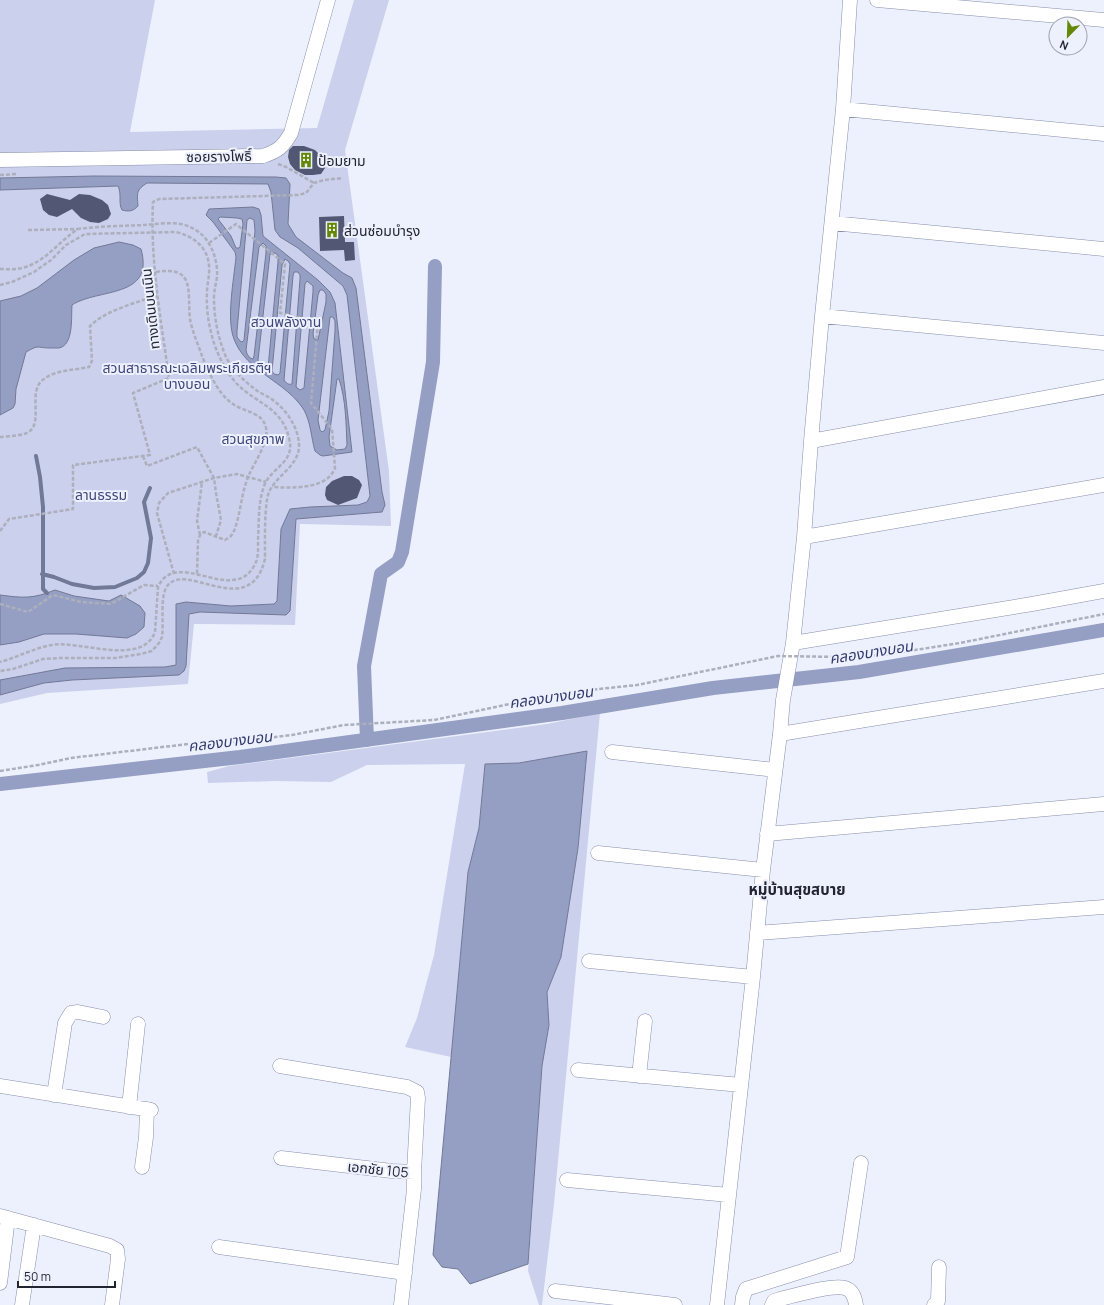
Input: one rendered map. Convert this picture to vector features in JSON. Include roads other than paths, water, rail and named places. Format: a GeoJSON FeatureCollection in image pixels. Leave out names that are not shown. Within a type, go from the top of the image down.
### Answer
{"type":"FeatureCollection","features":[{"type":"Feature","properties":{"kind":"street","name":"ซอยรางโพธิ์"},"geometry":{"type":"LineString","coordinates":[[0,160],[263,156],[276,151],[285,143],[291,132],[328,0]]}},
{"type":"Feature","properties":{"kind":"street"},"geometry":{"type":"LineString","coordinates":[[717,1305],[754,977],[762,870],[783,700],[792,652],[804,537],[822,316],[843,109],[850,0]]}},
{"type":"Feature","properties":{"kind":"street"},"geometry":{"type":"LineString","coordinates":[[877,0],[1104,20]]}},
{"type":"Feature","properties":{"kind":"street"},"geometry":{"type":"LineString","coordinates":[[843,109],[1104,134]]}},
{"type":"Feature","properties":{"kind":"street"},"geometry":{"type":"LineString","coordinates":[[832,223],[1104,249]]}},
{"type":"Feature","properties":{"kind":"street"},"geometry":{"type":"LineString","coordinates":[[822,316],[1104,343]]}},
{"type":"Feature","properties":{"kind":"street"},"geometry":{"type":"LineString","coordinates":[[811,441],[1104,387]]}},
{"type":"Feature","properties":{"kind":"street"},"geometry":{"type":"LineString","coordinates":[[804,537],[1104,485]]}},
{"type":"Feature","properties":{"kind":"street"},"geometry":{"type":"LineString","coordinates":[[792,652],[1104,591]]}},
{"type":"Feature","properties":{"kind":"street"},"geometry":{"type":"LineString","coordinates":[[780,734],[1104,681]]}},
{"type":"Feature","properties":{"kind":"street"},"geometry":{"type":"LineString","coordinates":[[612,752],[775,770]]}},
{"type":"Feature","properties":{"kind":"street"},"geometry":{"type":"LineString","coordinates":[[767,834],[1104,804]]}},
{"type":"Feature","properties":{"kind":"street"},"geometry":{"type":"LineString","coordinates":[[598,853],[762,870]]}},
{"type":"Feature","properties":{"kind":"street"},"geometry":{"type":"LineString","coordinates":[[757,933],[1104,907]]}},
{"type":"Feature","properties":{"kind":"street"},"geometry":{"type":"LineString","coordinates":[[589,961],[754,977]]}},
{"type":"Feature","properties":{"kind":"street"},"geometry":{"type":"LineString","coordinates":[[54,1095],[65,1023],[71,1013],[78,1012],[103,1017]]}},
{"type":"Feature","properties":{"kind":"street"},"geometry":{"type":"LineString","coordinates":[[638,1076],[645,1021]]}},
{"type":"Feature","properties":{"kind":"street"},"geometry":{"type":"LineString","coordinates":[[129,1107],[138,1024]]}},
{"type":"Feature","properties":{"kind":"street"},"geometry":{"type":"LineString","coordinates":[[280,1066],[407,1087],[417,1092],[418,1098],[414,1172]]}},
{"type":"Feature","properties":{"kind":"street"},"geometry":{"type":"LineString","coordinates":[[578,1070],[742,1085]]}},
{"type":"Feature","properties":{"kind":"street"},"geometry":{"type":"LineString","coordinates":[[0,1086],[148,1110],[142,1167]]}},
{"type":"Feature","properties":{"kind":"street","name":"เอกชัย 105"},"geometry":{"type":"LineString","coordinates":[[281,1158],[392,1171],[414,1172],[414,1189],[402,1305]]}},
{"type":"Feature","properties":{"kind":"street"},"geometry":{"type":"LineString","coordinates":[[742,1305],[746,1289],[847,1257],[861,1163]]}},
{"type":"Feature","properties":{"kind":"street"},"geometry":{"type":"LineString","coordinates":[[566,1180],[729,1195]]}},
{"type":"Feature","properties":{"kind":"street"},"geometry":{"type":"LineString","coordinates":[[0,1283],[4,1217],[110,1246],[117,1250],[118,1259],[112,1305]]}},
{"type":"Feature","properties":{"kind":"street"},"geometry":{"type":"LineString","coordinates":[[22,1305],[34,1225]]}},
{"type":"Feature","properties":{"kind":"street"},"geometry":{"type":"LineString","coordinates":[[219,1247],[405,1273]]}},
{"type":"Feature","properties":{"kind":"street"},"geometry":{"type":"LineString","coordinates":[[934,1305],[938,1301],[939,1267]]}},
{"type":"Feature","properties":{"kind":"street"},"geometry":{"type":"LineString","coordinates":[[772,1305],[774,1301],[780,1299],[835,1287],[846,1288],[854,1294],[856,1305]]}},
{"type":"Feature","properties":{"kind":"street"},"geometry":{"type":"LineString","coordinates":[[555,1291],[675,1305]]}},
{"type":"Feature","properties":{"kind":"waterway"},"geometry":{"type":"LineString","coordinates":[[367,740],[364,666],[381,574],[398,562],[402,552],[433,362],[435,266]]}},
{"type":"Feature","properties":{"kind":"waterway"},"geometry":{"type":"LineString","coordinates":[[36,456],[43,507],[43,589],[47,593]]}},
{"type":"Feature","properties":{"kind":"waterway"},"geometry":{"type":"LineString","coordinates":[[42,574],[72,584],[94,588],[115,587],[137,578],[144,572],[148,563],[151,538],[144,502],[150,488]]}},
{"type":"Feature","properties":{"kind":"waterway","name":"คลองบางบอน"},"geometry":{"type":"LineString","coordinates":[[0,784],[240,757],[562,713],[713,688],[859,672],[1104,630]]}},
{"type":"Feature","properties":{"kind":"place","name":"ป้อมยาม"},"geometry":{"type":"Point","coordinates":[306,160]}},
{"type":"Feature","properties":{"kind":"place","name":"ส่วนซ่อมบำรุง"},"geometry":{"type":"Point","coordinates":[332,230]}},
{"type":"Feature","properties":{"kind":"district","name":"หมู่บ้านสุขสบาย"},"geometry":{"type":"Point","coordinates":[797,889]}},
{"type":"Feature","properties":{"kind":"park label","name":"สวนพลังงาน"},"geometry":{"type":"Point","coordinates":[286,321]}},
{"type":"Feature","properties":{"kind":"park label","name":"สวนสาธารณะเฉลิมพระเกียรติฯ บางบอน"},"geometry":{"type":"Point","coordinates":[187,376]}},
{"type":"Feature","properties":{"kind":"park label","name":"สวนสุขภาพ"},"geometry":{"type":"Point","coordinates":[253,438]}},
{"type":"Feature","properties":{"kind":"park label","name":"ลานธรรม"},"geometry":{"type":"Point","coordinates":[101,494]}}]}
